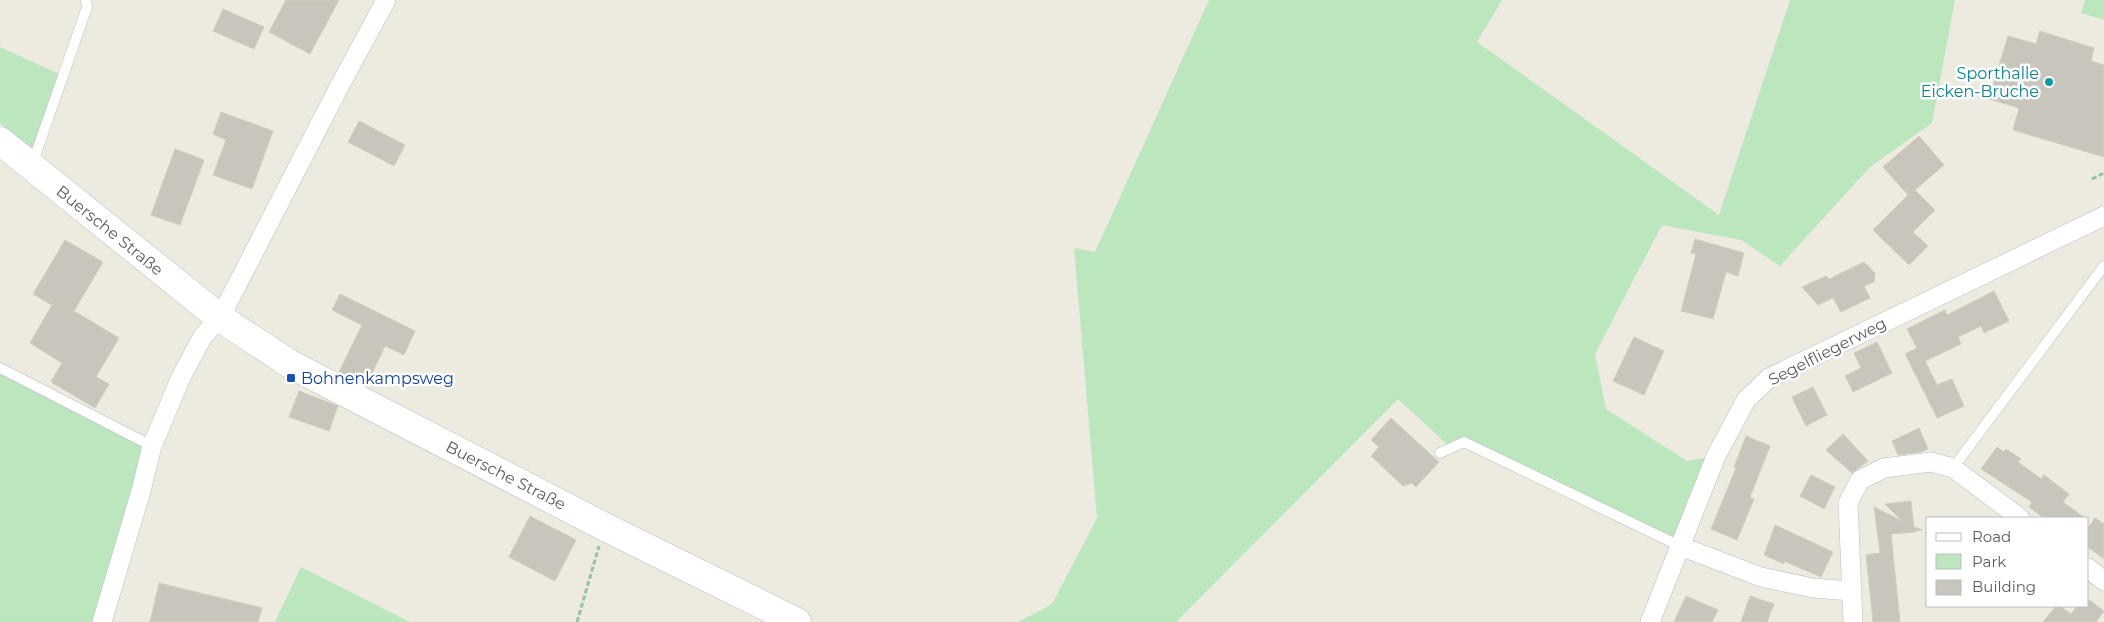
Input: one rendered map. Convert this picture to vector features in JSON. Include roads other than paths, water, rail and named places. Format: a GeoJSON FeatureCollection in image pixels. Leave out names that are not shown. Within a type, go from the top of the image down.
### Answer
{"type":"FeatureCollection","features":[{"type":"Feature","properties":{"kind":"main road","name":"Buersche Straße"},"geometry":{"type":"LineString","coordinates":[[0,141],[220,318],[290,364],[605,527],[798,622]]}},
{"type":"Feature","properties":{"kind":"street"},"geometry":{"type":"LineString","coordinates":[[102,622],[141,491],[152,446],[181,378],[203,336],[220,318],[386,0]]}},
{"type":"Feature","properties":{"kind":"street","name":"Segelfliegerweg"},"geometry":{"type":"LineString","coordinates":[[1650,622],[1716,456],[1746,400],[1769,378],[2104,216]]}},
{"type":"Feature","properties":{"kind":"street"},"geometry":{"type":"LineString","coordinates":[[1853,622],[1848,503],[1860,480],[1884,468],[1931,462],[1953,468],[2019,517]]}},
{"type":"Feature","properties":{"kind":"street"},"geometry":{"type":"LineString","coordinates":[[1680,546],[1762,577],[1813,588],[1852,591]]}},
{"type":"Feature","properties":{"kind":"street"},"geometry":{"type":"LineString","coordinates":[[2089,569],[2104,580]]}},
{"type":"Feature","properties":{"kind":"lane"},"geometry":{"type":"LineString","coordinates":[[32,167],[87,7],[86,0]]}},
{"type":"Feature","properties":{"kind":"lane"},"geometry":{"type":"LineString","coordinates":[[1953,468],[2104,266]]}},
{"type":"Feature","properties":{"kind":"lane"},"geometry":{"type":"LineString","coordinates":[[0,368],[152,446]]}},
{"type":"Feature","properties":{"kind":"lane"},"geometry":{"type":"LineString","coordinates":[[1440,453],[1464,442],[1680,546]]}},
{"type":"Feature","properties":{"kind":"place","name":"Sporthalle Eicken-Bruche"},"geometry":{"type":"Point","coordinates":[2049,82]}},
{"type":"Feature","properties":{"kind":"place","name":"Bohnenkampsweg"},"geometry":{"type":"Point","coordinates":[291,378]}}]}
